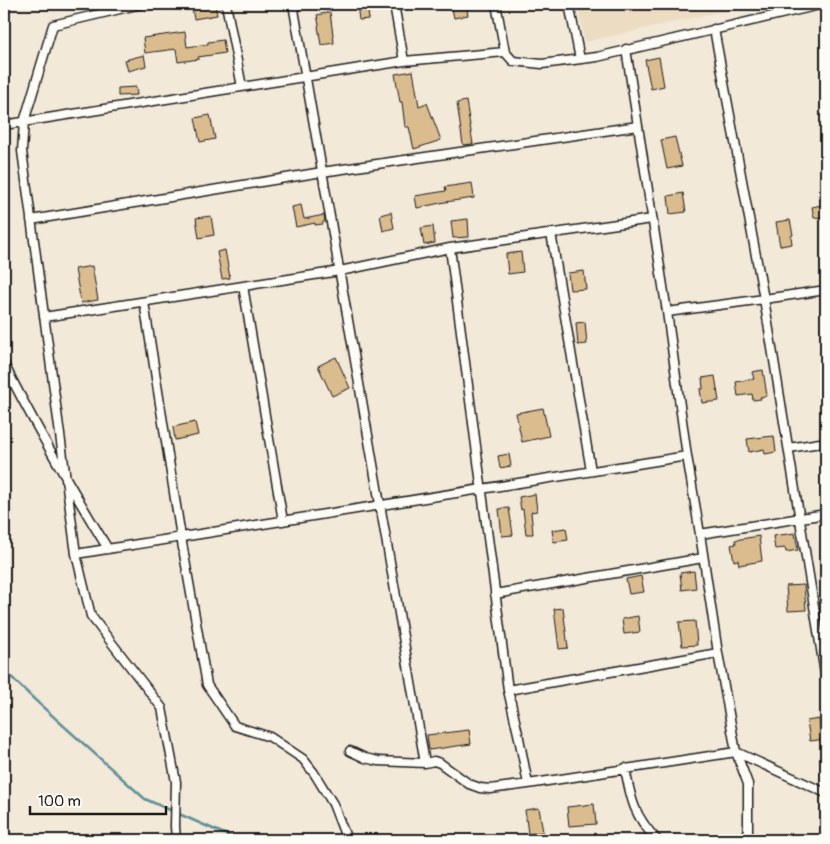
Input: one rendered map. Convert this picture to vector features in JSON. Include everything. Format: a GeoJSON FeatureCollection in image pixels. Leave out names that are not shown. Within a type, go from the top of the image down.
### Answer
{"type":"FeatureCollection","features":[{"type":"Feature","properties":{"kind":"street"},"geometry":{"type":"LineString","coordinates":[[141,4],[53,26],[24,122],[22,150],[76,554],[91,616],[162,708],[176,782],[176,840]]}},
{"type":"Feature","properties":{"kind":"street"},"geometry":{"type":"LineString","coordinates":[[226,4],[242,87]]}},
{"type":"Feature","properties":{"kind":"street"},"geometry":{"type":"LineString","coordinates":[[293,4],[425,763]]}},
{"type":"Feature","properties":{"kind":"street"},"geometry":{"type":"LineString","coordinates":[[394,4],[404,61]]}},
{"type":"Feature","properties":{"kind":"street"},"geometry":{"type":"LineString","coordinates":[[496,4],[505,52],[514,61],[542,64],[597,57],[824,4]]}},
{"type":"Feature","properties":{"kind":"street"},"geometry":{"type":"LineString","coordinates":[[569,4],[580,59]]}},
{"type":"Feature","properties":{"kind":"street"},"geometry":{"type":"LineString","coordinates":[[714,29],[764,299],[826,680]]}},
{"type":"Feature","properties":{"kind":"street"},"geometry":{"type":"LineString","coordinates":[[626,49],[718,653],[736,752],[748,784],[748,840]]}},
{"type":"Feature","properties":{"kind":"street"},"geometry":{"type":"LineString","coordinates":[[4,125],[404,61],[505,52]]}},
{"type":"Feature","properties":{"kind":"street"},"geometry":{"type":"LineString","coordinates":[[31,220],[322,172],[638,126]]}},
{"type":"Feature","properties":{"kind":"street"},"geometry":{"type":"LineString","coordinates":[[44,317],[340,272],[450,248],[652,219]]}},
{"type":"Feature","properties":{"kind":"street"},"geometry":{"type":"LineString","coordinates":[[551,234],[591,471]]}},
{"type":"Feature","properties":{"kind":"street"},"geometry":{"type":"LineString","coordinates":[[450,248],[508,690],[528,784]]}},
{"type":"Feature","properties":{"kind":"street"},"geometry":{"type":"LineString","coordinates":[[243,286],[283,521]]}},
{"type":"Feature","properties":{"kind":"street"},"geometry":{"type":"LineString","coordinates":[[667,312],[826,290]]}},
{"type":"Feature","properties":{"kind":"street"},"geometry":{"type":"LineString","coordinates":[[144,302],[181,538],[207,686],[235,726],[270,737],[303,759],[333,804],[347,840]]}},
{"type":"Feature","properties":{"kind":"street"},"geometry":{"type":"LineString","coordinates":[[4,364],[65,478],[108,549]]}},
{"type":"Feature","properties":{"kind":"street"},"geometry":{"type":"LineString","coordinates":[[789,448],[826,442]]}},
{"type":"Feature","properties":{"kind":"street"},"geometry":{"type":"LineString","coordinates":[[76,554],[687,456]]}},
{"type":"Feature","properties":{"kind":"street"},"geometry":{"type":"LineString","coordinates":[[700,534],[826,514]]}},
{"type":"Feature","properties":{"kind":"street"},"geometry":{"type":"LineString","coordinates":[[495,594],[704,558]]}},
{"type":"Feature","properties":{"kind":"street"},"geometry":{"type":"LineString","coordinates":[[508,690],[718,653]]}},
{"type":"Feature","properties":{"kind":"street"},"geometry":{"type":"LineString","coordinates":[[350,751],[364,758],[378,761],[440,762],[469,784],[490,789],[736,752],[826,793]]}},
{"type":"Feature","properties":{"kind":"street"},"geometry":{"type":"LineString","coordinates":[[625,768],[634,808],[640,820],[657,840]]}},
{"type":"Feature","properties":{"kind":"shaded area"},"geometry":{"type":"Polygon","coordinates":[[[577,4],[755,4],[585,42],[577,4]]]}},
{"type":"Feature","properties":{"kind":"building"},"geometry":{"type":"Polygon","coordinates":[[[191,4],[215,4],[217,15],[194,19],[191,4]]]}},
{"type":"Feature","properties":{"kind":"building"},"geometry":{"type":"Polygon","coordinates":[[[357,4],[367,4],[369,19],[359,20],[357,4]]]}},
{"type":"Feature","properties":{"kind":"building"},"geometry":{"type":"Polygon","coordinates":[[[451,4],[466,4],[468,15],[454,18],[451,4]]]}},
{"type":"Feature","properties":{"kind":"building"},"geometry":{"type":"Polygon","coordinates":[[[330,12],[334,43],[321,45],[317,15],[330,12]]]}},
{"type":"Feature","properties":{"kind":"building"},"geometry":{"type":"Polygon","coordinates":[[[185,32],[187,47],[223,40],[225,53],[178,62],[176,49],[145,53],[143,38],[185,32]]]}},
{"type":"Feature","properties":{"kind":"building"},"geometry":{"type":"Polygon","coordinates":[[[144,55],[146,66],[128,71],[125,60],[144,55]]]}},
{"type":"Feature","properties":{"kind":"building"},"geometry":{"type":"Polygon","coordinates":[[[659,57],[664,86],[651,89],[645,60],[659,57]]]}},
{"type":"Feature","properties":{"kind":"building"},"geometry":{"type":"Polygon","coordinates":[[[413,71],[419,106],[427,103],[441,140],[414,149],[409,127],[405,127],[402,102],[400,102],[395,74],[413,71]]]}},
{"type":"Feature","properties":{"kind":"building"},"geometry":{"type":"Polygon","coordinates":[[[136,87],[137,95],[118,96],[118,88],[136,87]]]}},
{"type":"Feature","properties":{"kind":"building"},"geometry":{"type":"Polygon","coordinates":[[[466,101],[473,144],[463,145],[457,103],[466,101]]]}},
{"type":"Feature","properties":{"kind":"building"},"geometry":{"type":"Polygon","coordinates":[[[210,115],[215,139],[200,142],[195,118],[210,115]]]}},
{"type":"Feature","properties":{"kind":"building"},"geometry":{"type":"Polygon","coordinates":[[[675,137],[682,166],[667,169],[661,140],[675,137]]]}},
{"type":"Feature","properties":{"kind":"building"},"geometry":{"type":"Polygon","coordinates":[[[472,183],[474,198],[417,208],[415,196],[446,191],[445,187],[472,183]]]}},
{"type":"Feature","properties":{"kind":"building"},"geometry":{"type":"Polygon","coordinates":[[[683,193],[686,212],[670,214],[668,196],[683,193]]]}},
{"type":"Feature","properties":{"kind":"building"},"geometry":{"type":"Polygon","coordinates":[[[826,204],[826,216],[814,218],[812,207],[826,204]]]}},
{"type":"Feature","properties":{"kind":"building"},"geometry":{"type":"Polygon","coordinates":[[[301,205],[304,219],[324,215],[325,221],[323,224],[315,225],[315,223],[296,227],[292,207],[301,205]]]}},
{"type":"Feature","properties":{"kind":"building"},"geometry":{"type":"Polygon","coordinates":[[[391,212],[394,228],[383,231],[380,215],[391,212]]]}},
{"type":"Feature","properties":{"kind":"building"},"geometry":{"type":"Polygon","coordinates":[[[211,216],[214,235],[199,238],[196,218],[211,216]]]}},
{"type":"Feature","properties":{"kind":"building"},"geometry":{"type":"Polygon","coordinates":[[[468,219],[469,237],[453,238],[451,221],[468,219]]]}},
{"type":"Feature","properties":{"kind":"building"},"geometry":{"type":"Polygon","coordinates":[[[790,220],[793,235],[791,236],[792,244],[780,246],[776,222],[790,220]]]}},
{"type":"Feature","properties":{"kind":"building"},"geometry":{"type":"Polygon","coordinates":[[[433,226],[435,243],[424,245],[421,228],[433,226]]]}},
{"type":"Feature","properties":{"kind":"building"},"geometry":{"type":"Polygon","coordinates":[[[225,250],[230,278],[222,279],[217,252],[225,250]]]}},
{"type":"Feature","properties":{"kind":"building"},"geometry":{"type":"Polygon","coordinates":[[[521,252],[523,272],[508,274],[506,254],[521,252]]]}},
{"type":"Feature","properties":{"kind":"building"},"geometry":{"type":"Polygon","coordinates":[[[92,266],[98,300],[81,303],[75,269],[92,266]]]}},
{"type":"Feature","properties":{"kind":"building"},"geometry":{"type":"Polygon","coordinates":[[[584,271],[586,289],[570,290],[568,273],[584,271]]]}},
{"type":"Feature","properties":{"kind":"building"},"geometry":{"type":"Polygon","coordinates":[[[585,322],[587,344],[578,345],[576,323],[585,322]]]}},
{"type":"Feature","properties":{"kind":"building"},"geometry":{"type":"Polygon","coordinates":[[[336,357],[350,388],[332,396],[318,366],[336,357]]]}},
{"type":"Feature","properties":{"kind":"building"},"geometry":{"type":"Polygon","coordinates":[[[763,370],[767,396],[753,400],[752,394],[738,396],[736,382],[754,379],[752,372],[763,370]]]}},
{"type":"Feature","properties":{"kind":"building"},"geometry":{"type":"Polygon","coordinates":[[[715,376],[719,401],[702,403],[700,389],[703,389],[702,378],[715,376]]]}},
{"type":"Feature","properties":{"kind":"building"},"geometry":{"type":"Polygon","coordinates":[[[543,408],[549,436],[522,442],[516,413],[543,408]]]}},
{"type":"Feature","properties":{"kind":"building"},"geometry":{"type":"Polygon","coordinates":[[[195,422],[198,435],[175,440],[173,427],[195,422]]]}},
{"type":"Feature","properties":{"kind":"building"},"geometry":{"type":"Polygon","coordinates":[[[774,436],[776,452],[765,454],[764,449],[749,452],[747,439],[774,436]]]}},
{"type":"Feature","properties":{"kind":"building"},"geometry":{"type":"Polygon","coordinates":[[[509,454],[511,466],[500,468],[498,456],[509,454]]]}},
{"type":"Feature","properties":{"kind":"building"},"geometry":{"type":"Polygon","coordinates":[[[535,494],[537,511],[531,512],[533,534],[526,534],[523,509],[521,510],[519,497],[535,494]]]}},
{"type":"Feature","properties":{"kind":"building"},"geometry":{"type":"Polygon","coordinates":[[[509,508],[513,535],[502,536],[499,509],[509,508]]]}},
{"type":"Feature","properties":{"kind":"building"},"geometry":{"type":"Polygon","coordinates":[[[566,528],[568,540],[554,542],[552,530],[566,528]]]}},
{"type":"Feature","properties":{"kind":"building"},"geometry":{"type":"Polygon","coordinates":[[[795,533],[798,550],[786,552],[785,548],[775,549],[773,536],[795,533]]]}},
{"type":"Feature","properties":{"kind":"building"},"geometry":{"type":"Polygon","coordinates":[[[759,536],[762,561],[739,565],[738,560],[734,561],[731,545],[736,544],[735,540],[759,536]]]}},
{"type":"Feature","properties":{"kind":"building"},"geometry":{"type":"Polygon","coordinates":[[[694,571],[696,588],[682,590],[680,573],[694,571]]]}},
{"type":"Feature","properties":{"kind":"building"},"geometry":{"type":"Polygon","coordinates":[[[641,576],[644,592],[629,594],[626,579],[641,576]]]}},
{"type":"Feature","properties":{"kind":"building"},"geometry":{"type":"Polygon","coordinates":[[[804,585],[806,610],[788,611],[786,586],[804,585]]]}},
{"type":"Feature","properties":{"kind":"building"},"geometry":{"type":"Polygon","coordinates":[[[563,608],[568,648],[559,649],[554,609],[563,608]]]}},
{"type":"Feature","properties":{"kind":"building"},"geometry":{"type":"Polygon","coordinates":[[[638,616],[640,632],[624,634],[622,619],[638,616]]]}},
{"type":"Feature","properties":{"kind":"building"},"geometry":{"type":"Polygon","coordinates":[[[695,621],[697,645],[682,646],[679,622],[695,621]]]}},
{"type":"Feature","properties":{"kind":"building"},"geometry":{"type":"Polygon","coordinates":[[[819,719],[820,729],[825,729],[826,739],[810,741],[807,721],[819,719]]]}},
{"type":"Feature","properties":{"kind":"building"},"geometry":{"type":"Polygon","coordinates":[[[469,730],[471,744],[429,750],[427,735],[469,730]]]}},
{"type":"Feature","properties":{"kind":"building"},"geometry":{"type":"Polygon","coordinates":[[[594,804],[596,824],[569,826],[567,807],[594,804]]]}},
{"type":"Feature","properties":{"kind":"building"},"geometry":{"type":"Polygon","coordinates":[[[539,808],[543,832],[528,834],[525,810],[539,808]]]}},
{"type":"Feature","properties":{"kind":"waterway"},"geometry":{"type":"LineString","coordinates":[[4,670],[145,799],[238,840]]}}]}
